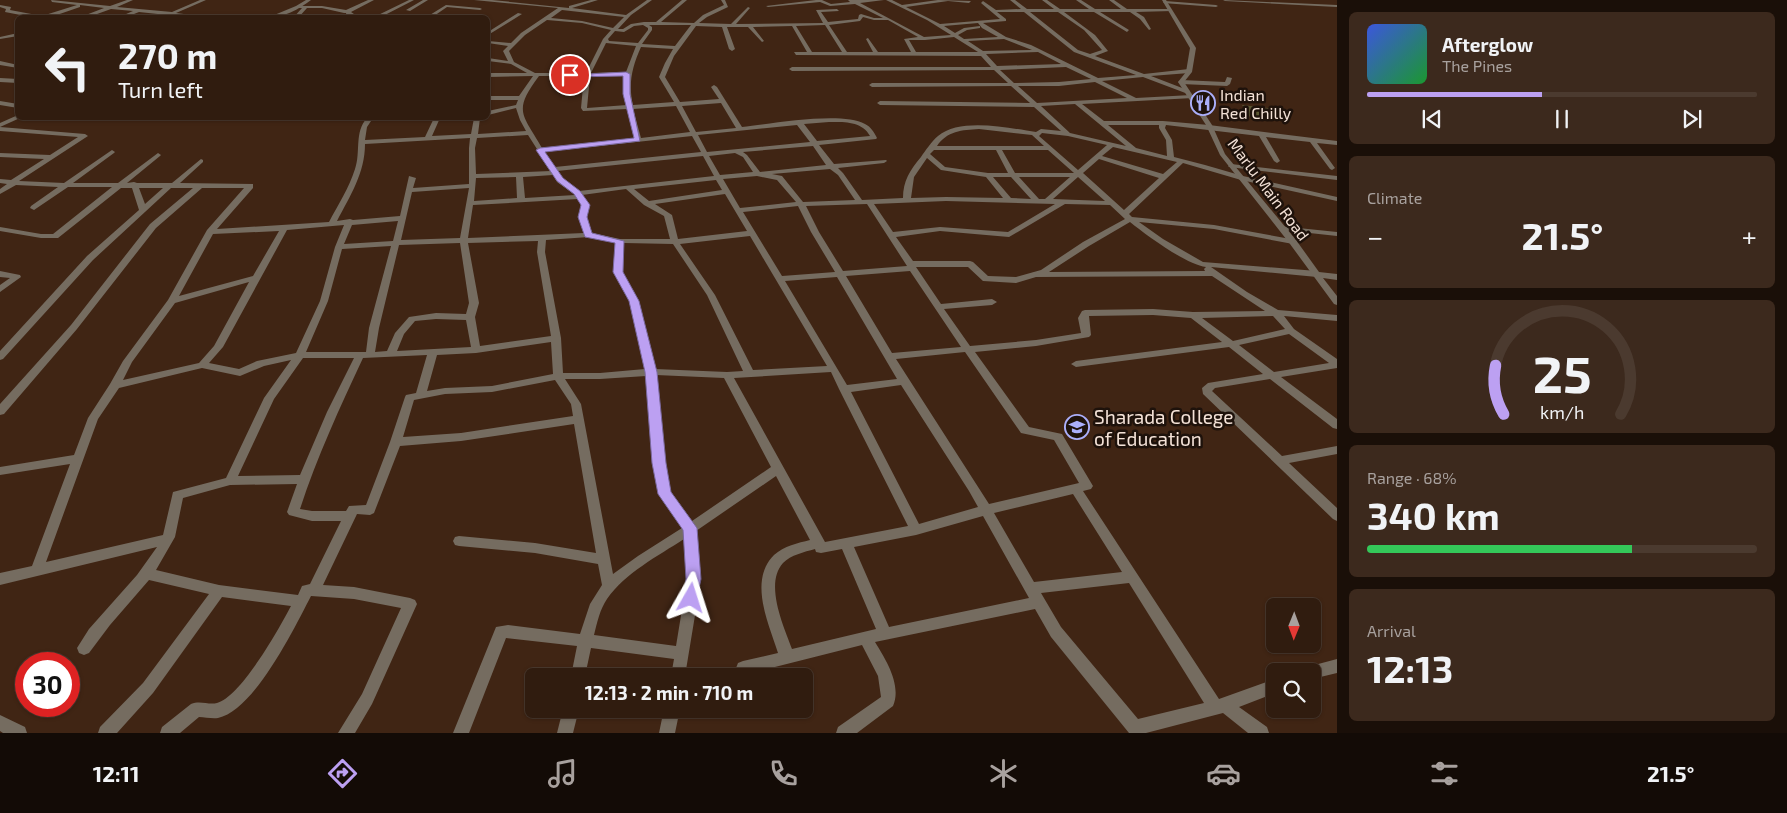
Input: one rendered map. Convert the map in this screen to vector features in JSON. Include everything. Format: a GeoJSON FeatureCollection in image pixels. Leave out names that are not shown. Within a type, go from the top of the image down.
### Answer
{"type":"FeatureCollection","features":[{"type":"Feature","properties":{"kind":"street"},"geometry":{"type":"LineString","coordinates":[[54,0],[52,1],[193,15]]}},
{"type":"Feature","properties":{"kind":"street"},"geometry":{"type":"LineString","coordinates":[[51,15],[95,0]]}},
{"type":"Feature","properties":{"kind":"street"},"geometry":{"type":"LineString","coordinates":[[88,15],[131,0]]}},
{"type":"Feature","properties":{"kind":"street"},"geometry":{"type":"LineString","coordinates":[[166,15],[204,0]]}},
{"type":"Feature","properties":{"kind":"street"},"geometry":{"type":"LineString","coordinates":[[277,15],[298,7],[309,0]]}},
{"type":"Feature","properties":{"kind":"street"},"geometry":{"type":"LineString","coordinates":[[322,7],[330,0]]}},
{"type":"Feature","properties":{"kind":"street"},"geometry":{"type":"LineString","coordinates":[[298,7],[322,7],[348,14],[372,0]]}},
{"type":"Feature","properties":{"kind":"street"},"geometry":{"type":"LineString","coordinates":[[380,15],[412,0]]}},
{"type":"Feature","properties":{"kind":"street"},"geometry":{"type":"LineString","coordinates":[[408,10],[426,0]]}},
{"type":"Feature","properties":{"kind":"street"},"geometry":{"type":"LineString","coordinates":[[432,15],[458,0]]}},
{"type":"Feature","properties":{"kind":"street"},"geometry":{"type":"LineString","coordinates":[[476,0],[548,6],[627,16]]}},
{"type":"Feature","properties":{"kind":"street"},"geometry":{"type":"LineString","coordinates":[[548,6],[560,0]]}},
{"type":"Feature","properties":{"kind":"street"},"geometry":{"type":"LineString","coordinates":[[512,63],[506,51],[522,34],[562,9],[596,0]]}},
{"type":"Feature","properties":{"kind":"street"},"geometry":{"type":"LineString","coordinates":[[650,0],[627,16],[612,30],[605,41],[587,75],[585,110],[722,101]]}},
{"type":"Feature","properties":{"kind":"street"},"geometry":{"type":"LineString","coordinates":[[656,24],[684,0]]}},
{"type":"Feature","properties":{"kind":"street"},"geometry":{"type":"LineString","coordinates":[[723,0],[726,6],[705,16],[679,41],[678,48],[664,67],[662,77],[716,178],[781,279],[834,369],[916,530]]}},
{"type":"Feature","properties":{"kind":"street"},"geometry":{"type":"LineString","coordinates":[[768,6],[819,0],[830,5],[839,11],[818,10],[825,24],[836,37],[845,53]]}},
{"type":"Feature","properties":{"kind":"street"},"geometry":{"type":"LineString","coordinates":[[830,5],[854,1],[882,0]]}},
{"type":"Feature","properties":{"kind":"street"},"geometry":{"type":"LineString","coordinates":[[888,0],[940,26],[983,54],[1068,134]]}},
{"type":"Feature","properties":{"kind":"street"},"geometry":{"type":"LineString","coordinates":[[902,6],[948,0],[969,2]]}},
{"type":"Feature","properties":{"kind":"street"},"geometry":{"type":"LineString","coordinates":[[1012,0],[1076,51],[1190,95]]}},
{"type":"Feature","properties":{"kind":"street"},"geometry":{"type":"LineString","coordinates":[[1044,0],[1090,32],[1101,44],[1105,51],[1089,56]]}},
{"type":"Feature","properties":{"kind":"street"},"geometry":{"type":"LineString","coordinates":[[1078,0],[1127,31]]}},
{"type":"Feature","properties":{"kind":"street"},"geometry":{"type":"LineString","coordinates":[[1111,0],[1142,18],[1149,30]]}},
{"type":"Feature","properties":{"kind":"street"},"geometry":{"type":"LineString","coordinates":[[1228,0],[1337,6]]}},
{"type":"Feature","properties":{"kind":"street"},"geometry":{"type":"LineString","coordinates":[[1305,0],[1310,4]]}},
{"type":"Feature","properties":{"kind":"street"},"geometry":{"type":"LineString","coordinates":[[473,15],[492,1]]}},
{"type":"Feature","properties":{"kind":"street"},"geometry":{"type":"LineString","coordinates":[[854,1],[853,7],[859,18]]}},
{"type":"Feature","properties":{"kind":"street"},"geometry":{"type":"LineString","coordinates":[[854,1],[926,39]]}},
{"type":"Feature","properties":{"kind":"street"},"geometry":{"type":"LineString","coordinates":[[1164,1],[1216,6]]}},
{"type":"Feature","properties":{"kind":"street"},"geometry":{"type":"LineString","coordinates":[[1164,1],[1194,48],[1189,71],[1181,82]]}},
{"type":"Feature","properties":{"kind":"street"},"geometry":{"type":"LineString","coordinates":[[983,2],[995,11],[1170,10]]}},
{"type":"Feature","properties":{"kind":"street"},"geometry":{"type":"LineString","coordinates":[[0,6],[9,8],[6,10]]}},
{"type":"Feature","properties":{"kind":"street"},"geometry":{"type":"LineString","coordinates":[[446,6],[480,9]]}},
{"type":"Feature","properties":{"kind":"street"},"geometry":{"type":"LineString","coordinates":[[298,15],[306,7]]}},
{"type":"Feature","properties":{"kind":"street"},"geometry":{"type":"LineString","coordinates":[[733,26],[748,8]]}},
{"type":"Feature","properties":{"kind":"street"},"geometry":{"type":"LineString","coordinates":[[0,12],[6,10],[34,15]]}},
{"type":"Feature","properties":{"kind":"street"},"geometry":{"type":"LineString","coordinates":[[127,15],[141,10]]}},
{"type":"Feature","properties":{"kind":"street"},"geometry":{"type":"LineString","coordinates":[[329,15],[333,10]]}},
{"type":"Feature","properties":{"kind":"street"},"geometry":{"type":"LineString","coordinates":[[940,26],[1004,20],[992,11],[995,11]]}},
{"type":"Feature","properties":{"kind":"street"},"geometry":{"type":"LineString","coordinates":[[490,33],[520,14]]}},
{"type":"Feature","properties":{"kind":"street"},"geometry":{"type":"LineString","coordinates":[[849,16],[889,19]]}},
{"type":"Feature","properties":{"kind":"street"},"geometry":{"type":"LineString","coordinates":[[547,19],[582,22],[612,30],[624,30],[633,25],[644,23],[724,26],[825,24],[859,18]]}},
{"type":"Feature","properties":{"kind":"street"},"geometry":{"type":"LineString","coordinates":[[978,21],[984,28]]}},
{"type":"Feature","properties":{"kind":"street"},"geometry":{"type":"LineString","coordinates":[[638,140],[626,94],[626,74],[639,45],[650,30],[650,27],[644,23]]}},
{"type":"Feature","properties":{"kind":"street"},"geometry":{"type":"LineString","coordinates":[[794,24],[810,53]]}},
{"type":"Feature","properties":{"kind":"street"},"geometry":{"type":"LineString","coordinates":[[749,25],[762,41]]}},
{"type":"Feature","properties":{"kind":"street"},"geometry":{"type":"LineString","coordinates":[[724,26],[732,49]]}},
{"type":"Feature","properties":{"kind":"street"},"geometry":{"type":"LineString","coordinates":[[927,74],[906,40],[950,38],[953,34],[972,27],[984,28],[1038,51],[1137,100]]}},
{"type":"Feature","properties":{"kind":"street"},"geometry":{"type":"LineString","coordinates":[[0,32],[15,34]]}},
{"type":"Feature","properties":{"kind":"street"},"geometry":{"type":"LineString","coordinates":[[0,38],[15,34]]}},
{"type":"Feature","properties":{"kind":"street"},"geometry":{"type":"LineString","coordinates":[[963,40],[1004,38]]}},
{"type":"Feature","properties":{"kind":"street"},"geometry":{"type":"LineString","coordinates":[[868,39],[876,53]]}},
{"type":"Feature","properties":{"kind":"street"},"geometry":{"type":"LineString","coordinates":[[605,41],[678,48]]}},
{"type":"Feature","properties":{"kind":"street"},"geometry":{"type":"LineString","coordinates":[[490,42],[512,45]]}},
{"type":"Feature","properties":{"kind":"street"},"geometry":{"type":"LineString","coordinates":[[796,53],[983,54],[1038,51]]}},
{"type":"Feature","properties":{"kind":"street"},"geometry":{"type":"LineString","coordinates":[[490,60],[512,63],[536,76]]}},
{"type":"Feature","properties":{"kind":"street"},"geometry":{"type":"LineString","coordinates":[[0,63],[15,66]]}},
{"type":"Feature","properties":{"kind":"street"},"geometry":{"type":"LineString","coordinates":[[792,69],[996,68],[1067,65]]}},
{"type":"Feature","properties":{"kind":"street"},"geometry":{"type":"LineString","coordinates":[[872,85],[1014,85],[1098,81],[1189,71]]}},
{"type":"Feature","properties":{"kind":"street"},"geometry":{"type":"LineString","coordinates":[[490,75],[626,74]]}},
{"type":"Feature","properties":{"kind":"street"},"geometry":{"type":"LineString","coordinates":[[536,76],[520,98],[518,106],[519,116],[560,180],[578,195],[585,205],[583,217],[589,235]]}},
{"type":"Feature","properties":{"kind":"street"},"geometry":{"type":"LineString","coordinates":[[1181,82],[1228,84],[1229,78]]}},
{"type":"Feature","properties":{"kind":"street"},"geometry":{"type":"LineString","coordinates":[[0,80],[15,81]]}},
{"type":"Feature","properties":{"kind":"street"},"geometry":{"type":"LineString","coordinates":[[931,80],[935,85]]}},
{"type":"Feature","properties":{"kind":"street","name":"Marlu Main Road"},"geometry":{"type":"LineString","coordinates":[[1181,82],[1209,127],[1222,154],[1293,242],[1337,302]]}},
{"type":"Feature","properties":{"kind":"street"},"geometry":{"type":"LineString","coordinates":[[714,88],[741,130]]}},
{"type":"Feature","properties":{"kind":"street"},"geometry":{"type":"LineString","coordinates":[[880,104],[1037,105],[1137,100],[1190,95]]}},
{"type":"Feature","properties":{"kind":"street"},"geometry":{"type":"LineString","coordinates":[[490,98],[520,98]]}},
{"type":"Feature","properties":{"kind":"street"},"geometry":{"type":"LineString","coordinates":[[1076,102],[1136,150]]}},
{"type":"Feature","properties":{"kind":"street"},"geometry":{"type":"LineString","coordinates":[[2,104],[15,106]]}},
{"type":"Feature","properties":{"kind":"street"},"geometry":{"type":"LineString","coordinates":[[490,113],[518,106]]}},
{"type":"Feature","properties":{"kind":"street"},"geometry":{"type":"LineString","coordinates":[[0,126],[15,119]]}},
{"type":"Feature","properties":{"kind":"street"},"geometry":{"type":"LineString","coordinates":[[332,223],[356,176],[361,159],[361,142],[367,120]]}},
{"type":"Feature","properties":{"kind":"street"},"geometry":{"type":"LineString","coordinates":[[428,138],[436,120]]}},
{"type":"Feature","properties":{"kind":"street"},"geometry":{"type":"LineString","coordinates":[[476,350],[470,317],[474,303],[464,241],[473,186],[472,148],[478,120]]}},
{"type":"Feature","properties":{"kind":"street"},"geometry":{"type":"LineString","coordinates":[[473,176],[519,175],[704,154],[871,140],[874,135],[862,124],[852,121],[799,124],[540,150]]}},
{"type":"Feature","properties":{"kind":"street"},"geometry":{"type":"LineString","coordinates":[[1103,123],[1163,123],[1209,127],[1337,144]]}},
{"type":"Feature","properties":{"kind":"street"},"geometry":{"type":"LineString","coordinates":[[1163,123],[1162,128],[1169,140],[1171,158]]}},
{"type":"Feature","properties":{"kind":"street"},"geometry":{"type":"LineString","coordinates":[[728,375],[821,548],[916,530],[985,510],[1087,486],[1058,437],[1025,430],[938,307],[892,235],[841,174],[832,166],[805,129],[799,124]]}},
{"type":"Feature","properties":{"kind":"street"},"geometry":{"type":"LineString","coordinates":[[907,200],[906,185],[912,172],[932,148],[935,140],[951,129],[984,127],[1038,134],[1041,132],[1068,134],[1171,158],[1241,178],[1337,199]]}},
{"type":"Feature","properties":{"kind":"street"},"geometry":{"type":"LineString","coordinates":[[0,129],[85,136],[0,192]]}},
{"type":"Feature","properties":{"kind":"street"},"geometry":{"type":"LineString","coordinates":[[361,142],[531,133]]}},
{"type":"Feature","properties":{"kind":"street"},"geometry":{"type":"LineString","coordinates":[[1038,134],[1035,136],[1127,216],[1160,241],[1201,264],[1276,313],[1291,332],[1337,365]]}},
{"type":"Feature","properties":{"kind":"street"},"geometry":{"type":"LineString","coordinates":[[1261,134],[1277,161]]}},
{"type":"Feature","properties":{"kind":"street"},"geometry":{"type":"LineString","coordinates":[[1312,140],[1332,168]]}},
{"type":"Feature","properties":{"kind":"street"},"geometry":{"type":"LineString","coordinates":[[1042,201],[1078,174],[1112,144]]}},
{"type":"Feature","properties":{"kind":"street"},"geometry":{"type":"LineString","coordinates":[[932,148],[1049,148]]}},
{"type":"Feature","properties":{"kind":"street"},"geometry":{"type":"LineString","coordinates":[[998,148],[1013,175],[1042,201]]}},
{"type":"Feature","properties":{"kind":"street"},"geometry":{"type":"LineString","coordinates":[[736,151],[745,156],[758,174],[779,178],[801,204],[815,232],[842,274],[904,381],[985,510],[1056,632],[1135,730],[1221,706],[1266,689]]}},
{"type":"Feature","properties":{"kind":"street"},"geometry":{"type":"LineString","coordinates":[[34,208],[64,184],[112,152]]}},
{"type":"Feature","properties":{"kind":"street"},"geometry":{"type":"LineString","coordinates":[[926,154],[943,169],[988,175],[1078,174]]}},
{"type":"Feature","properties":{"kind":"street"},"geometry":{"type":"LineString","coordinates":[[0,155],[51,157]]}},
{"type":"Feature","properties":{"kind":"street"},"geometry":{"type":"LineString","coordinates":[[0,229],[41,236],[55,236],[118,184],[158,155]]}},
{"type":"Feature","properties":{"kind":"street"},"geometry":{"type":"LineString","coordinates":[[1098,157],[1164,177]]}},
{"type":"Feature","properties":{"kind":"street"},"geometry":{"type":"LineString","coordinates":[[0,357],[90,258],[201,161]]}},
{"type":"Feature","properties":{"kind":"street"},"geometry":{"type":"LineString","coordinates":[[470,203],[578,195],[628,187],[884,161]]}},
{"type":"Feature","properties":{"kind":"street"},"geometry":{"type":"LineString","coordinates":[[781,279],[912,266],[970,264],[986,279],[1016,280],[1044,272],[1127,216],[1182,161]]}},
{"type":"Feature","properties":{"kind":"street"},"geometry":{"type":"LineString","coordinates":[[1232,166],[1337,178]]}},
{"type":"Feature","properties":{"kind":"street"},"geometry":{"type":"LineString","coordinates":[[519,175],[521,200]]}},
{"type":"Feature","properties":{"kind":"street"},"geometry":{"type":"LineString","coordinates":[[988,175],[1008,200]]}},
{"type":"Feature","properties":{"kind":"street"},"geometry":{"type":"LineString","coordinates":[[350,516],[312,516],[293,512],[304,479],[365,355],[374,328],[412,178]]}},
{"type":"Feature","properties":{"kind":"street"},"geometry":{"type":"LineString","coordinates":[[0,181],[64,184],[250,186],[210,232],[172,301],[128,360],[115,385],[92,418],[37,570]]}},
{"type":"Feature","properties":{"kind":"street"},"geometry":{"type":"LineString","coordinates":[[134,184],[144,211]]}},
{"type":"Feature","properties":{"kind":"street"},"geometry":{"type":"LineString","coordinates":[[0,411],[74,327],[153,226],[200,186]]}},
{"type":"Feature","properties":{"kind":"street"},"geometry":{"type":"LineString","coordinates":[[409,190],[473,186]]}},
{"type":"Feature","properties":{"kind":"street"},"geometry":{"type":"LineString","coordinates":[[628,187],[647,203],[668,215],[675,242],[711,295],[750,374]]}},
{"type":"Feature","properties":{"kind":"street"},"geometry":{"type":"LineString","coordinates":[[647,203],[726,192]]}},
{"type":"Feature","properties":{"kind":"street"},"geometry":{"type":"LineString","coordinates":[[738,210],[801,204],[907,200],[1112,203]]}},
{"type":"Feature","properties":{"kind":"street"},"geometry":{"type":"LineString","coordinates":[[892,235],[940,229],[1009,235],[1063,202]]}},
{"type":"Feature","properties":{"kind":"street"},"geometry":{"type":"LineString","coordinates":[[1127,216],[1214,227],[1293,242]]}},
{"type":"Feature","properties":{"kind":"street"},"geometry":{"type":"LineString","coordinates":[[210,232],[403,218]]}},
{"type":"Feature","properties":{"kind":"street"},"geometry":{"type":"LineString","coordinates":[[230,481],[269,398],[300,355],[324,301],[339,247],[350,221]]}},
{"type":"Feature","properties":{"kind":"street"},"geometry":{"type":"LineString","coordinates":[[202,365],[218,347],[284,228]]}},
{"type":"Feature","properties":{"kind":"street"},"geometry":{"type":"LineString","coordinates":[[1282,228],[1337,234]]}},
{"type":"Feature","properties":{"kind":"street"},"geometry":{"type":"LineString","coordinates":[[339,247],[589,235],[620,241],[675,242],[752,233]]}},
{"type":"Feature","properties":{"kind":"street"},"geometry":{"type":"LineString","coordinates":[[542,238],[542,252],[556,338],[558,376],[576,404],[608,588]]}},
{"type":"Feature","properties":{"kind":"street"},"geometry":{"type":"LineString","coordinates":[[620,241],[618,272],[634,301],[651,372],[659,463],[665,494],[690,528],[694,579],[679,668]]}},
{"type":"Feature","properties":{"kind":"street"},"geometry":{"type":"LineString","coordinates":[[1201,264],[1337,277]]}},
{"type":"Feature","properties":{"kind":"street"},"geometry":{"type":"LineString","coordinates":[[1031,275],[1213,273]]}},
{"type":"Feature","properties":{"kind":"street"},"geometry":{"type":"LineString","coordinates":[[0,274],[17,277],[0,289]]}},
{"type":"Feature","properties":{"kind":"street"},"geometry":{"type":"LineString","coordinates":[[172,301],[256,278]]}},
{"type":"Feature","properties":{"kind":"street"},"geometry":{"type":"LineString","coordinates":[[938,307],[992,302]]}},
{"type":"Feature","properties":{"kind":"street"},"geometry":{"type":"LineString","coordinates":[[890,356],[1036,342],[1086,335],[1083,318],[1085,313],[1153,312],[1193,315],[1276,313],[1337,318]]}},
{"type":"Feature","properties":{"kind":"street"},"geometry":{"type":"LineString","coordinates":[[1193,315],[1337,425]]}},
{"type":"Feature","properties":{"kind":"street"},"geometry":{"type":"LineString","coordinates":[[390,355],[400,333],[412,319],[436,316],[470,317]]}},
{"type":"Feature","properties":{"kind":"street"},"geometry":{"type":"LineString","coordinates":[[1076,364],[1232,344],[1291,332]]}},
{"type":"Feature","properties":{"kind":"street"},"geometry":{"type":"LineString","coordinates":[[115,385],[202,365],[240,373],[261,363],[300,355],[433,353],[476,350],[556,338]]}},
{"type":"Feature","properties":{"kind":"street"},"geometry":{"type":"LineString","coordinates":[[420,395],[433,353]]}},
{"type":"Feature","properties":{"kind":"street"},"geometry":{"type":"LineString","coordinates":[[1337,365],[1212,385],[1207,388],[1207,392],[1337,516]]}},
{"type":"Feature","properties":{"kind":"street"},"geometry":{"type":"LineString","coordinates":[[314,590],[353,510],[370,510],[396,442],[410,397],[445,391],[492,389],[558,376],[600,376],[651,372],[728,375],[834,369]]}},
{"type":"Feature","properties":{"kind":"street"},"geometry":{"type":"LineString","coordinates":[[844,390],[904,381]]}},
{"type":"Feature","properties":{"kind":"street"},"geometry":{"type":"LineString","coordinates":[[396,442],[460,437],[579,419]]}},
{"type":"Feature","properties":{"kind":"street"},"geometry":{"type":"LineString","coordinates":[[1280,461],[1337,450]]}},
{"type":"Feature","properties":{"kind":"street"},"geometry":{"type":"LineString","coordinates":[[0,471],[79,458]]}},
{"type":"Feature","properties":{"kind":"street"},"geometry":{"type":"LineString","coordinates":[[580,668],[602,595],[608,588],[626,572],[777,469]]}},
{"type":"Feature","properties":{"kind":"street"},"geometry":{"type":"LineString","coordinates":[[84,648],[160,556],[168,539],[177,495],[230,481],[304,479]]}},
{"type":"Feature","properties":{"kind":"street"},"geometry":{"type":"LineString","coordinates":[[1076,488],[1132,577],[1221,706],[1261,733]]}},
{"type":"Feature","properties":{"kind":"street"},"geometry":{"type":"LineString","coordinates":[[0,579],[168,539]]}},
{"type":"Feature","properties":{"kind":"street"},"geometry":{"type":"LineString","coordinates":[[459,541],[535,548],[603,559]]}},
{"type":"Feature","properties":{"kind":"street"},"geometry":{"type":"LineString","coordinates":[[787,657],[768,590],[768,573],[780,557],[800,546],[818,543]]}},
{"type":"Feature","properties":{"kind":"street"},"geometry":{"type":"LineString","coordinates":[[846,543],[885,634]]}},
{"type":"Feature","properties":{"kind":"street"},"geometry":{"type":"LineString","coordinates":[[145,573],[219,591],[301,601]]}},
{"type":"Feature","properties":{"kind":"street"},"geometry":{"type":"LineString","coordinates":[[1030,588],[1132,577]]}},
{"type":"Feature","properties":{"kind":"street"},"geometry":{"type":"LineString","coordinates":[[168,733],[196,709],[220,710],[241,696],[276,646],[307,590],[354,593],[410,604],[367,699],[346,733]]}},
{"type":"Feature","properties":{"kind":"street"},"geometry":{"type":"LineString","coordinates":[[106,733],[148,688],[219,591]]}},
{"type":"Feature","properties":{"kind":"street"},"geometry":{"type":"LineString","coordinates":[[743,668],[865,638],[1038,602]]}},
{"type":"Feature","properties":{"kind":"street"},"geometry":{"type":"LineString","coordinates":[[461,733],[498,634],[508,631],[682,653]]}},
{"type":"Feature","properties":{"kind":"street"},"geometry":{"type":"LineString","coordinates":[[844,733],[888,701],[889,690],[886,678],[865,638]]}},
{"type":"Feature","properties":{"kind":"street"},"geometry":{"type":"LineString","coordinates":[[1321,670],[1337,666]]}},
{"type":"Feature","properties":{"kind":"street"},"geometry":{"type":"LineString","coordinates":[[565,733],[569,718]]}},
{"type":"Feature","properties":{"kind":"street"},"geometry":{"type":"LineString","coordinates":[[668,733],[670,718]]}},
{"type":"Feature","properties":{"kind":"street"},"geometry":{"type":"LineString","coordinates":[[0,723],[19,733]]}},
{"type":"Feature","properties":{"kind":"shaded area"},"geometry":{"type":"Polygon","coordinates":[[[1242,105],[1277,109],[1286,121],[1250,117],[1242,105]]]}},
{"type":"Feature","properties":{"kind":"place","name":"Indian Red Chilly"},"geometry":{"type":"Point","coordinates":[1203,103]}},
{"type":"Feature","properties":{"kind":"place","name":"Sharada College of Education"},"geometry":{"type":"Point","coordinates":[1077,427]}},
{"type":"Feature","properties":{"kind":"route"},"geometry":{"type":"LineString","coordinates":[[570,75],[626,74],[626,94],[638,140],[540,150],[552,165],[560,180],[577,193],[585,205],[583,217],[589,235],[620,241],[618,272],[634,301],[651,372],[659,463],[665,494],[690,528],[694,579],[691,598]]}}]}
